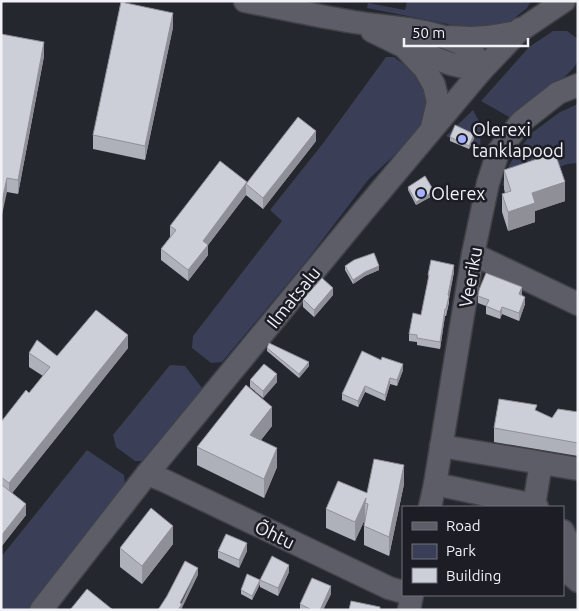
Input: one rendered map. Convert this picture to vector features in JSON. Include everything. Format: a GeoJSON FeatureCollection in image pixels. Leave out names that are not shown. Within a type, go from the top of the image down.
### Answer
{"type":"FeatureCollection","features":[{"type":"Feature","properties":{"kind":"street"},"geometry":{"type":"LineString","coordinates":[[245,1],[355,22],[443,36],[472,38],[518,32],[541,1]]}},
{"type":"Feature","properties":{"kind":"street","name":"Ilmatsalu"},"geometry":{"type":"LineString","coordinates":[[41,610],[147,474],[481,71],[518,32],[564,1]]}},
{"type":"Feature","properties":{"kind":"street"},"geometry":{"type":"LineString","coordinates":[[355,22],[405,47],[451,64],[481,71]]}},
{"type":"Feature","properties":{"kind":"street"},"geometry":{"type":"LineString","coordinates":[[443,36],[475,54],[481,71]]}},
{"type":"Feature","properties":{"kind":"street"},"geometry":{"type":"LineString","coordinates":[[405,47],[425,69],[434,85],[438,102],[432,129]]}},
{"type":"Feature","properties":{"kind":"street","name":"Veeriku"},"geometry":{"type":"LineString","coordinates":[[430,506],[473,254],[488,182],[498,152],[521,122],[558,93],[578,85]]}},
{"type":"Feature","properties":{"kind":"street"},"geometry":{"type":"LineString","coordinates":[[473,254],[578,304]]}},
{"type":"Feature","properties":{"kind":"street"},"geometry":{"type":"LineString","coordinates":[[441,446],[578,469]]}},
{"type":"Feature","properties":{"kind":"street"},"geometry":{"type":"LineString","coordinates":[[435,484],[536,506],[541,463]]}},
{"type":"Feature","properties":{"kind":"street","name":"Õhtu"},"geometry":{"type":"LineString","coordinates":[[147,474],[389,588],[402,592]]}},
{"type":"Feature","properties":{"kind":"street"},"geometry":{"type":"LineString","coordinates":[[564,533],[569,544],[568,572],[578,581]]}},
{"type":"Feature","properties":{"kind":"street"},"geometry":{"type":"LineString","coordinates":[[409,610],[412,596]]}},
{"type":"Feature","properties":{"kind":"green space"},"geometry":{"type":"Polygon","coordinates":[[[407,1],[531,1],[527,8],[507,24],[478,30],[367,8],[368,3],[405,10],[407,1]]]}},
{"type":"Feature","properties":{"kind":"green space"},"geometry":{"type":"Polygon","coordinates":[[[553,31],[567,31],[578,39],[577,62],[567,75],[511,118],[481,101],[529,47],[553,31]]]}},
{"type":"Feature","properties":{"kind":"green space"},"geometry":{"type":"Polygon","coordinates":[[[386,57],[394,57],[418,75],[431,100],[427,120],[408,142],[368,180],[307,260],[222,362],[211,363],[192,348],[193,336],[282,221],[270,210],[324,142],[386,57]]]}},
{"type":"Feature","properties":{"kind":"green space"},"geometry":{"type":"Polygon","coordinates":[[[578,104],[578,163],[568,164],[502,186],[506,171],[516,153],[533,132],[560,112],[578,104]]]}},
{"type":"Feature","properties":{"kind":"green space"},"geometry":{"type":"Polygon","coordinates":[[[473,110],[481,125],[480,152],[446,136],[473,110]]]}},
{"type":"Feature","properties":{"kind":"green space"},"geometry":{"type":"Polygon","coordinates":[[[170,365],[185,366],[202,388],[145,461],[135,461],[116,447],[113,435],[170,365]]]}},
{"type":"Feature","properties":{"kind":"green space"},"geometry":{"type":"Polygon","coordinates":[[[87,450],[124,475],[125,485],[27,610],[1,610],[1,557],[87,450]]]}},
{"type":"Feature","properties":{"kind":"building"},"geometry":{"type":"Polygon","coordinates":[[[121,2],[173,13],[145,146],[93,135],[121,2]]]}},
{"type":"Feature","properties":{"kind":"building"},"geometry":{"type":"Polygon","coordinates":[[[1,34],[44,42],[18,180],[7,178],[1,206],[1,34]]]}},
{"type":"Feature","properties":{"kind":"building"},"geometry":{"type":"Polygon","coordinates":[[[298,117],[316,131],[263,198],[246,184],[298,117]]]}},
{"type":"Feature","properties":{"kind":"building","name":"Olerexi tanklapood"},"geometry":{"type":"Polygon","coordinates":[[[455,125],[474,134],[469,146],[450,137],[455,125]]]}},
{"type":"Feature","properties":{"kind":"building"},"geometry":{"type":"Polygon","coordinates":[[[555,153],[565,182],[532,193],[535,203],[508,212],[502,194],[511,191],[504,170],[555,153]]]}},
{"type":"Feature","properties":{"kind":"building"},"geometry":{"type":"Polygon","coordinates":[[[220,161],[247,182],[203,241],[208,245],[188,270],[161,249],[176,230],[170,226],[220,161]]]}},
{"type":"Feature","properties":{"kind":"building","name":"Olerex"},"geometry":{"type":"Polygon","coordinates":[[[425,176],[434,191],[416,202],[408,187],[425,176]]]}},
{"type":"Feature","properties":{"kind":"building"},"geometry":{"type":"Polygon","coordinates":[[[374,253],[379,266],[353,280],[345,266],[354,260],[374,253]]]}},
{"type":"Feature","properties":{"kind":"building"},"geometry":{"type":"Polygon","coordinates":[[[431,260],[454,265],[440,342],[417,338],[417,335],[409,334],[413,313],[421,315],[431,260]]]}},
{"type":"Feature","properties":{"kind":"building"},"geometry":{"type":"Polygon","coordinates":[[[486,273],[522,287],[519,294],[525,297],[519,313],[502,307],[500,312],[486,306],[489,300],[478,296],[486,273]]]}},
{"type":"Feature","properties":{"kind":"building"},"geometry":{"type":"Polygon","coordinates":[[[322,278],[333,288],[314,310],[303,299],[322,278]]]}},
{"type":"Feature","properties":{"kind":"building"},"geometry":{"type":"Polygon","coordinates":[[[96,310],[128,335],[9,483],[1,477],[1,422],[26,390],[29,393],[50,367],[29,353],[37,340],[57,356],[96,310]]]}},
{"type":"Feature","properties":{"kind":"building"},"geometry":{"type":"Polygon","coordinates":[[[269,343],[309,362],[299,374],[267,348],[269,343]]]}},
{"type":"Feature","properties":{"kind":"building"},"geometry":{"type":"Polygon","coordinates":[[[362,351],[381,360],[382,357],[403,364],[397,380],[390,378],[385,395],[365,386],[358,401],[342,394],[362,351]]]}},
{"type":"Feature","properties":{"kind":"building"},"geometry":{"type":"Polygon","coordinates":[[[264,364],[277,374],[263,391],[250,380],[264,364]]]}},
{"type":"Feature","properties":{"kind":"building"},"geometry":{"type":"Polygon","coordinates":[[[246,385],[272,407],[250,435],[277,448],[264,479],[197,447],[246,385]]]}},
{"type":"Feature","properties":{"kind":"building"},"geometry":{"type":"Polygon","coordinates":[[[499,399],[537,405],[535,410],[552,418],[558,409],[578,412],[578,443],[494,428],[499,399]]]}},
{"type":"Feature","properties":{"kind":"building"},"geometry":{"type":"Polygon","coordinates":[[[374,459],[404,465],[389,537],[364,526],[368,504],[365,503],[366,498],[355,522],[326,509],[338,481],[367,493],[374,459]]]}},
{"type":"Feature","properties":{"kind":"building"},"geometry":{"type":"Polygon","coordinates":[[[1,486],[26,504],[1,536],[1,486]]]}},
{"type":"Feature","properties":{"kind":"building"},"geometry":{"type":"Polygon","coordinates":[[[151,508],[173,526],[142,566],[120,548],[151,508]]]}},
{"type":"Feature","properties":{"kind":"building"},"geometry":{"type":"Polygon","coordinates":[[[226,534],[247,543],[239,560],[218,551],[226,534]]]}},
{"type":"Feature","properties":{"kind":"building"},"geometry":{"type":"Polygon","coordinates":[[[272,556],[289,565],[278,588],[260,580],[272,556]]]}},
{"type":"Feature","properties":{"kind":"building"},"geometry":{"type":"Polygon","coordinates":[[[185,561],[198,568],[180,603],[182,604],[178,610],[158,610],[167,596],[185,561]]]}},
{"type":"Feature","properties":{"kind":"building"},"geometry":{"type":"Polygon","coordinates":[[[247,574],[260,580],[252,596],[241,590],[247,574]]]}},
{"type":"Feature","properties":{"kind":"building"},"geometry":{"type":"Polygon","coordinates":[[[312,578],[331,586],[320,610],[312,610],[300,604],[312,578]]]}},
{"type":"Feature","properties":{"kind":"building"},"geometry":{"type":"Polygon","coordinates":[[[87,589],[113,610],[70,610],[87,589]]]}},
{"type":"Feature","properties":{"kind":"building"},"geometry":{"type":"Polygon","coordinates":[[[351,601],[380,607],[380,610],[349,610],[351,601]]]}},
{"type":"Feature","properties":{"kind":"place","name":"Olerexi tanklapood"},"geometry":{"type":"Point","coordinates":[462,139]}},
{"type":"Feature","properties":{"kind":"place","name":"Olerex"},"geometry":{"type":"Point","coordinates":[421,193]}}]}
